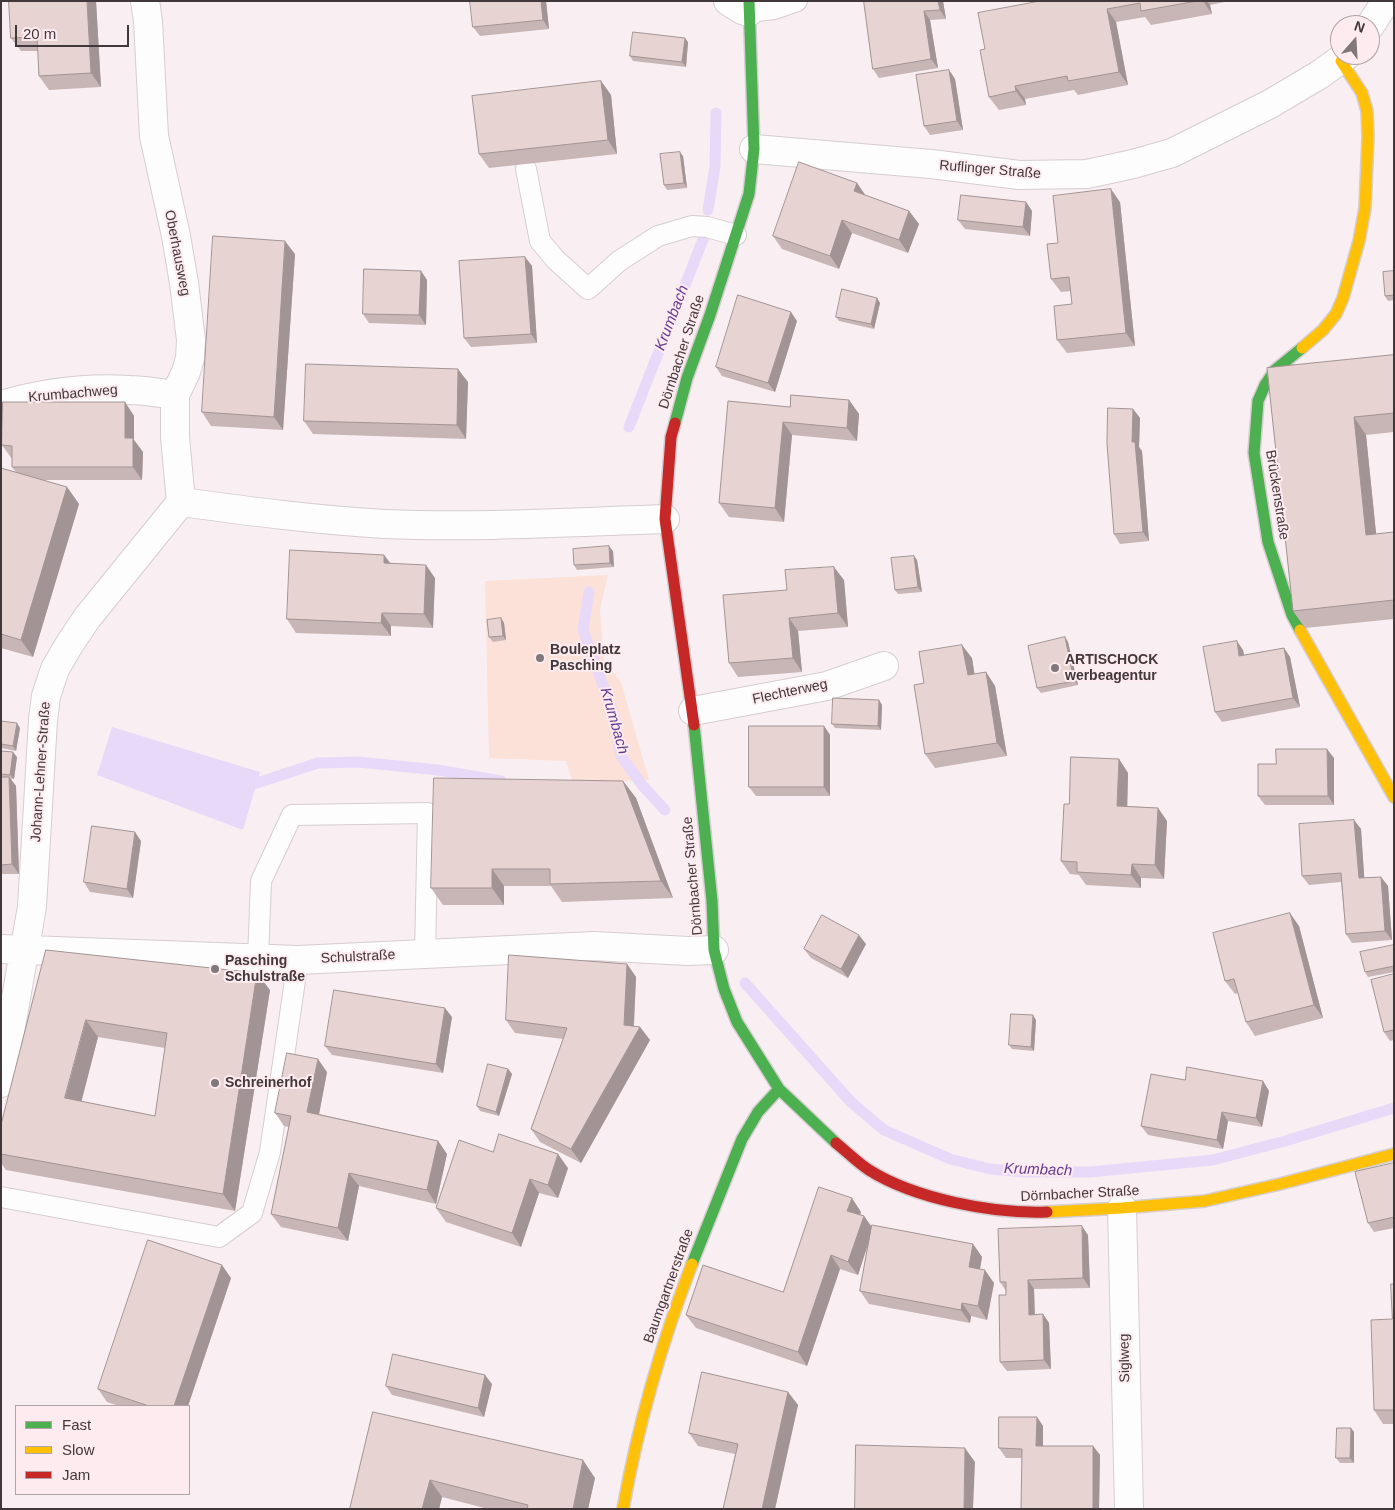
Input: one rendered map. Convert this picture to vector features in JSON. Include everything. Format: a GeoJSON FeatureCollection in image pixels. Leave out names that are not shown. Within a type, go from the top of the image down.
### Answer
{"type":"FeatureCollection","features":[{"type":"Feature","properties":{"kind":"street","name":"Oberhausweg"},"geometry":{"type":"LineString","coordinates":[[145,1],[148,21],[154,136],[177,245],[191,340],[190,358],[186,372],[175,395],[175,436],[181,502]]}},
{"type":"Feature","properties":{"kind":"street"},"geometry":{"type":"LineString","coordinates":[[1377,15],[1386,1]]}},
{"type":"Feature","properties":{"kind":"street","name":"Dörnbacher Straße"},"geometry":{"type":"LineString","coordinates":[[742,5],[754,150],[749,194],[710,315],[687,378],[671,437],[665,519],[693,711],[712,901],[714,950],[724,989],[737,1022],[779,1089],[829,1137],[869,1170],[906,1188],[944,1201],[1022,1213],[1122,1208],[1204,1201],[1280,1184],[1394,1154]]}},
{"type":"Feature","properties":{"kind":"street","name":"Ruflinger Straße"},"geometry":{"type":"LineString","coordinates":[[754,150],[931,164],[1019,175],[1087,174],[1172,153],[1270,104],[1333,65]]}},
{"type":"Feature","properties":{"kind":"street","name":"Brückenstraße"},"geometry":{"type":"LineString","coordinates":[[1347,65],[1362,93],[1366,111],[1368,137],[1365,208],[1359,241],[1343,298],[1336,314],[1323,330],[1275,370],[1265,384],[1258,401],[1254,453],[1268,542],[1292,615],[1308,648],[1394,797]]}},
{"type":"Feature","properties":{"kind":"street","name":"Krumbachweg"},"geometry":{"type":"LineString","coordinates":[[1,404],[75,391],[128,390],[175,395]]}},
{"type":"Feature","properties":{"kind":"street"},"geometry":{"type":"LineString","coordinates":[[181,502],[291,516],[384,524],[475,526],[665,519]]}},
{"type":"Feature","properties":{"kind":"street","name":"Johann-Lehner-Straße"},"geometry":{"type":"LineString","coordinates":[[1,1083],[14,948],[32,907],[46,696],[55,669],[87,618],[181,502]]}},
{"type":"Feature","properties":{"kind":"street","name":"Flechterweg"},"geometry":{"type":"LineString","coordinates":[[693,711],[827,686],[884,666]]}},
{"type":"Feature","properties":{"kind":"street","name":"Schulstraße"},"geometry":{"type":"LineString","coordinates":[[14,948],[298,960],[594,946],[688,951],[714,950]]}},
{"type":"Feature","properties":{"kind":"street","name":"Baumgartnerstraße"},"geometry":{"type":"LineString","coordinates":[[623,1509],[626,1485],[639,1431],[659,1359],[687,1278],[742,1139],[756,1114],[779,1089]]}},
{"type":"Feature","properties":{"kind":"street","name":"Siglweg"},"geometry":{"type":"LineString","coordinates":[[1122,1208],[1129,1509]]}},
{"type":"Feature","properties":{"kind":"lane"},"geometry":{"type":"LineString","coordinates":[[742,5],[774,9],[797,1]]}},
{"type":"Feature","properties":{"kind":"lane"},"geometry":{"type":"LineString","coordinates":[[526,169],[540,242],[556,260],[588,289],[620,262],[658,236],[692,226],[707,227],[736,235]]}},
{"type":"Feature","properties":{"kind":"lane"},"geometry":{"type":"LineString","coordinates":[[258,958],[261,881],[292,815],[428,813],[426,954]]}},
{"type":"Feature","properties":{"kind":"lane"},"geometry":{"type":"LineString","coordinates":[[1,1197],[219,1237],[252,1213],[270,1152],[298,960]]}},
{"type":"Feature","properties":{"kind":"shaded area"},"geometry":{"type":"Polygon","coordinates":[[[608,575],[600,610],[604,660],[621,682],[649,780],[573,783],[566,761],[489,758],[485,581],[608,575]]]}},
{"type":"Feature","properties":{"kind":"shaded area"},"geometry":{"type":"Polygon","coordinates":[[[112,727],[260,772],[243,830],[97,775],[112,727]]]}},
{"type":"Feature","properties":{"kind":"building"},"geometry":{"type":"Polygon","coordinates":[[[9,1],[87,1],[91,73],[39,76],[37,37],[11,38],[9,1]]]}},
{"type":"Feature","properties":{"kind":"building"},"geometry":{"type":"Polygon","coordinates":[[[470,1],[541,1],[543,20],[473,27],[470,1]]]}},
{"type":"Feature","properties":{"kind":"building"},"geometry":{"type":"Polygon","coordinates":[[[864,1],[938,1],[940,10],[924,11],[931,59],[873,69],[864,1]]]}},
{"type":"Feature","properties":{"kind":"building"},"geometry":{"type":"Polygon","coordinates":[[[1040,1],[1197,1],[1141,11],[1140,3],[1107,9],[1119,72],[1068,81],[1067,76],[1015,86],[1016,91],[989,97],[980,50],[985,49],[978,13],[1040,1]]]}},
{"type":"Feature","properties":{"kind":"building"},"geometry":{"type":"Polygon","coordinates":[[[633,32],[685,38],[682,62],[630,56],[633,32]]]}},
{"type":"Feature","properties":{"kind":"building"},"geometry":{"type":"Polygon","coordinates":[[[949,70],[957,121],[924,126],[916,75],[949,70]]]}},
{"type":"Feature","properties":{"kind":"building"},"geometry":{"type":"Polygon","coordinates":[[[601,81],[608,140],[479,154],[472,96],[601,81]]]}},
{"type":"Feature","properties":{"kind":"building"},"geometry":{"type":"Polygon","coordinates":[[[680,152],[684,183],[664,185],[660,154],[680,152]]]}},
{"type":"Feature","properties":{"kind":"building"},"geometry":{"type":"Polygon","coordinates":[[[799,162],[857,183],[854,191],[909,211],[899,240],[842,220],[830,256],[773,236],[799,162]]]}},
{"type":"Feature","properties":{"kind":"building"},"geometry":{"type":"Polygon","coordinates":[[[1111,189],[1126,333],[1057,340],[1054,306],[1072,304],[1069,277],[1051,279],[1047,244],[1058,243],[1053,196],[1111,189]]]}},
{"type":"Feature","properties":{"kind":"building"},"geometry":{"type":"Polygon","coordinates":[[[961,195],[1026,202],[1023,227],[958,220],[961,195]]]}},
{"type":"Feature","properties":{"kind":"building"},"geometry":{"type":"Polygon","coordinates":[[[213,236],[285,241],[274,417],[202,412],[213,236]]]}},
{"type":"Feature","properties":{"kind":"building"},"geometry":{"type":"Polygon","coordinates":[[[525,257],[531,334],[464,338],[459,261],[525,257]]]}},
{"type":"Feature","properties":{"kind":"building"},"geometry":{"type":"Polygon","coordinates":[[[364,269],[421,271],[419,315],[363,314],[364,269]]]}},
{"type":"Feature","properties":{"kind":"building"},"geometry":{"type":"Polygon","coordinates":[[[1394,271],[1394,295],[1385,296],[1383,272],[1394,271]]]}},
{"type":"Feature","properties":{"kind":"building"},"geometry":{"type":"Polygon","coordinates":[[[842,289],[877,298],[871,324],[836,317],[842,289]]]}},
{"type":"Feature","properties":{"kind":"building"},"geometry":{"type":"Polygon","coordinates":[[[738,295],[791,312],[768,383],[716,367],[738,295]]]}},
{"type":"Feature","properties":{"kind":"building"},"geometry":{"type":"Polygon","coordinates":[[[1394,355],[1394,413],[1354,417],[1366,535],[1394,532],[1394,600],[1293,611],[1267,368],[1394,355]]]}},
{"type":"Feature","properties":{"kind":"building"},"geometry":{"type":"Polygon","coordinates":[[[306,364],[458,369],[457,425],[304,421],[306,364]]]}},
{"type":"Feature","properties":{"kind":"building"},"geometry":{"type":"Polygon","coordinates":[[[791,395],[849,400],[847,428],[783,422],[775,508],[719,503],[728,401],[790,407],[791,395]]]}},
{"type":"Feature","properties":{"kind":"building"},"geometry":{"type":"Polygon","coordinates":[[[3,402],[125,402],[125,438],[133,438],[133,467],[12,467],[12,446],[2,445],[3,402]]]}},
{"type":"Feature","properties":{"kind":"building"},"geometry":{"type":"Polygon","coordinates":[[[1108,408],[1133,409],[1132,442],[1135,442],[1143,532],[1114,534],[1107,444],[1108,408]]]}},
{"type":"Feature","properties":{"kind":"building"},"geometry":{"type":"Polygon","coordinates":[[[1,468],[67,487],[21,640],[1,634],[1,468]]]}},
{"type":"Feature","properties":{"kind":"building"},"geometry":{"type":"Polygon","coordinates":[[[609,546],[610,563],[574,565],[573,549],[609,546]]]}},
{"type":"Feature","properties":{"kind":"building"},"geometry":{"type":"Polygon","coordinates":[[[290,550],[384,555],[384,563],[426,565],[424,614],[382,613],[381,623],[287,619],[290,550]]]}},
{"type":"Feature","properties":{"kind":"building"},"geometry":{"type":"Polygon","coordinates":[[[914,556],[918,587],[895,590],[891,558],[914,556]]]}},
{"type":"Feature","properties":{"kind":"building"},"geometry":{"type":"Polygon","coordinates":[[[834,567],[838,613],[789,618],[793,658],[729,663],[723,595],[787,590],[785,570],[834,567]]]}},
{"type":"Feature","properties":{"kind":"building"},"geometry":{"type":"Polygon","coordinates":[[[501,618],[503,636],[489,637],[487,620],[501,618]]]}},
{"type":"Feature","properties":{"kind":"building","name":"ARTISCHOCK werbeagentur"},"geometry":{"type":"Polygon","coordinates":[[[1065,637],[1074,681],[1037,688],[1028,646],[1065,637]]]}},
{"type":"Feature","properties":{"kind":"building"},"geometry":{"type":"Polygon","coordinates":[[[1237,641],[1239,656],[1284,648],[1293,698],[1215,712],[1203,647],[1237,641]]]}},
{"type":"Feature","properties":{"kind":"building"},"geometry":{"type":"Polygon","coordinates":[[[962,645],[968,675],[986,672],[997,743],[925,754],[914,685],[924,683],[919,652],[962,645]]]}},
{"type":"Feature","properties":{"kind":"building"},"geometry":{"type":"Polygon","coordinates":[[[833,698],[879,700],[878,726],[832,724],[833,698]]]}},
{"type":"Feature","properties":{"kind":"building"},"geometry":{"type":"Polygon","coordinates":[[[1,721],[17,723],[13,746],[1,744],[1,721]]]}},
{"type":"Feature","properties":{"kind":"building"},"geometry":{"type":"Polygon","coordinates":[[[749,726],[824,726],[824,787],[749,787],[749,726]]]}},
{"type":"Feature","properties":{"kind":"building"},"geometry":{"type":"Polygon","coordinates":[[[1276,749],[1327,749],[1328,796],[1258,796],[1258,764],[1276,764],[1276,749]]]}},
{"type":"Feature","properties":{"kind":"building"},"geometry":{"type":"Polygon","coordinates":[[[1,751],[13,752],[10,775],[1,774],[1,751]]]}},
{"type":"Feature","properties":{"kind":"building"},"geometry":{"type":"Polygon","coordinates":[[[1071,757],[1119,759],[1117,806],[1158,808],[1155,865],[1132,864],[1131,875],[1077,872],[1077,862],[1061,861],[1064,804],[1069,804],[1071,757]]]}},
{"type":"Feature","properties":{"kind":"building"},"geometry":{"type":"Polygon","coordinates":[[[1,777],[9,777],[12,864],[1,865],[1,777]]]}},
{"type":"Feature","properties":{"kind":"building"},"geometry":{"type":"Polygon","coordinates":[[[434,778],[623,781],[661,881],[550,884],[550,869],[492,869],[492,888],[431,888],[434,778]]]}},
{"type":"Feature","properties":{"kind":"building"},"geometry":{"type":"Polygon","coordinates":[[[1354,820],[1359,878],[1381,877],[1385,931],[1346,934],[1341,873],[1302,876],[1299,824],[1354,820]]]}},
{"type":"Feature","properties":{"kind":"building"},"geometry":{"type":"Polygon","coordinates":[[[92,826],[135,832],[127,889],[84,882],[92,826]]]}},
{"type":"Feature","properties":{"kind":"building"},"geometry":{"type":"Polygon","coordinates":[[[1290,913],[1314,1005],[1246,1022],[1234,979],[1225,981],[1213,933],[1290,913]]]}},
{"type":"Feature","properties":{"kind":"building"},"geometry":{"type":"Polygon","coordinates":[[[822,915],[859,935],[841,969],[804,949],[822,915]]]}},
{"type":"Feature","properties":{"kind":"building"},"geometry":{"type":"Polygon","coordinates":[[[1394,945],[1394,966],[1365,972],[1360,952],[1394,945]]]}},
{"type":"Feature","properties":{"kind":"building","name":"Schreinerhof"},"geometry":{"type":"Polygon","coordinates":[[[46,950],[257,973],[223,1194],[1,1154],[1,1125],[46,950]],[[86,1020],[65,1098],[155,1116],[167,1033],[86,1020]]]}},
{"type":"Feature","properties":{"kind":"building"},"geometry":{"type":"Polygon","coordinates":[[[509,955],[627,964],[624,1025],[640,1027],[571,1149],[531,1129],[567,1028],[506,1020],[509,955]]]}},
{"type":"Feature","properties":{"kind":"building"},"geometry":{"type":"Polygon","coordinates":[[[1394,974],[1394,1030],[1384,1032],[1371,980],[1394,974]]]}},
{"type":"Feature","properties":{"kind":"building"},"geometry":{"type":"Polygon","coordinates":[[[334,990],[445,1008],[436,1064],[325,1046],[334,990]]]}},
{"type":"Feature","properties":{"kind":"building"},"geometry":{"type":"Polygon","coordinates":[[[1011,1014],[1033,1015],[1031,1047],[1009,1045],[1011,1014]]]}},
{"type":"Feature","properties":{"kind":"building"},"geometry":{"type":"Polygon","coordinates":[[[287,1053],[318,1059],[307,1112],[438,1141],[427,1190],[349,1173],[338,1228],[271,1214],[291,1116],[275,1113],[287,1053]]]}},
{"type":"Feature","properties":{"kind":"building"},"geometry":{"type":"Polygon","coordinates":[[[488,1064],[508,1069],[496,1112],[477,1106],[488,1064]]]}},
{"type":"Feature","properties":{"kind":"building"},"geometry":{"type":"Polygon","coordinates":[[[1187,1067],[1263,1081],[1256,1118],[1222,1112],[1217,1140],[1141,1126],[1151,1074],[1185,1080],[1187,1067]]]}},
{"type":"Feature","properties":{"kind":"building"},"geometry":{"type":"Polygon","coordinates":[[[499,1134],[558,1154],[548,1185],[530,1179],[512,1233],[436,1208],[459,1140],[493,1152],[499,1134]]]}},
{"type":"Feature","properties":{"kind":"building"},"geometry":{"type":"Polygon","coordinates":[[[1394,1163],[1394,1217],[1368,1223],[1355,1172],[1394,1163]]]}},
{"type":"Feature","properties":{"kind":"building"},"geometry":{"type":"Polygon","coordinates":[[[819,1187],[852,1198],[847,1211],[864,1216],[848,1262],[831,1255],[798,1352],[686,1315],[703,1265],[783,1292],[819,1187]]]}},
{"type":"Feature","properties":{"kind":"building"},"geometry":{"type":"Polygon","coordinates":[[[872,1225],[973,1244],[969,1267],[985,1270],[978,1306],[962,1303],[961,1310],[860,1291],[872,1225]]]}},
{"type":"Feature","properties":{"kind":"building"},"geometry":{"type":"Polygon","coordinates":[[[1082,1226],[1083,1278],[1028,1280],[1029,1315],[1043,1314],[1044,1360],[1000,1362],[999,1295],[1006,1295],[1006,1282],[1000,1282],[998,1229],[1082,1226]]]}},
{"type":"Feature","properties":{"kind":"building"},"geometry":{"type":"Polygon","coordinates":[[[148,1240],[222,1265],[174,1405],[146,1405],[98,1389],[148,1240]]]}},
{"type":"Feature","properties":{"kind":"building"},"geometry":{"type":"Polygon","coordinates":[[[1391,1284],[1394,1284],[1394,1410],[1374,1410],[1371,1320],[1392,1319],[1391,1284]]]}},
{"type":"Feature","properties":{"kind":"building"},"geometry":{"type":"Polygon","coordinates":[[[393,1354],[485,1375],[478,1408],[386,1386],[393,1354]]]}},
{"type":"Feature","properties":{"kind":"building"},"geometry":{"type":"Polygon","coordinates":[[[702,1372],[788,1392],[762,1509],[723,1509],[738,1444],[689,1433],[702,1372]]]}},
{"type":"Feature","properties":{"kind":"building"},"geometry":{"type":"Polygon","coordinates":[[[373,1412],[583,1460],[573,1509],[527,1509],[528,1505],[430,1480],[422,1509],[350,1509],[373,1412]]]}},
{"type":"Feature","properties":{"kind":"building"},"geometry":{"type":"Polygon","coordinates":[[[999,1417],[1037,1417],[1036,1446],[1093,1446],[1093,1509],[1021,1509],[1022,1449],[999,1448],[999,1417]]]}},
{"type":"Feature","properties":{"kind":"building"},"geometry":{"type":"Polygon","coordinates":[[[1337,1428],[1351,1428],[1350,1458],[1336,1458],[1337,1428]]]}},
{"type":"Feature","properties":{"kind":"building"},"geometry":{"type":"Polygon","coordinates":[[[856,1445],[965,1448],[964,1509],[855,1509],[856,1445]]]}},
{"type":"Feature","properties":{"kind":"waterway","name":"Krumbach"},"geometry":{"type":"LineString","coordinates":[[708,210],[715,167],[716,113]]}},
{"type":"Feature","properties":{"kind":"waterway","name":"Krumbach"},"geometry":{"type":"LineString","coordinates":[[629,427],[704,237]]}},
{"type":"Feature","properties":{"kind":"waterway","name":"Krumbach"},"geometry":{"type":"LineString","coordinates":[[589,592],[583,630],[613,713],[621,756],[642,785],[665,810]]}},
{"type":"Feature","properties":{"kind":"waterway"},"geometry":{"type":"LineString","coordinates":[[257,783],[318,763],[358,762],[438,770],[501,781]]}},
{"type":"Feature","properties":{"kind":"waterway","name":"Krumbach"},"geometry":{"type":"LineString","coordinates":[[745,983],[851,1102],[884,1130],[950,1159],[990,1169],[1025,1172],[1090,1172],[1213,1160],[1285,1141],[1394,1108]]}},
{"type":"Feature","properties":{"kind":"traffic: fast"},"geometry":{"type":"LineString","coordinates":[[675,423],[687,378],[710,315],[749,194],[754,149],[749,1]]}},
{"type":"Feature","properties":{"kind":"traffic: fast"},"geometry":{"type":"LineString","coordinates":[[1300,630],[1292,615],[1268,542],[1254,453],[1258,401],[1265,385],[1275,370],[1302,348]]}},
{"type":"Feature","properties":{"kind":"traffic: fast"},"geometry":{"type":"LineString","coordinates":[[694,725],[712,901],[714,950],[724,989],[737,1022],[779,1089],[836,1143]]}},
{"type":"Feature","properties":{"kind":"traffic: fast"},"geometry":{"type":"LineString","coordinates":[[692,1264],[742,1139],[758,1112],[779,1089]]}},
{"type":"Feature","properties":{"kind":"traffic: slow"},"geometry":{"type":"LineString","coordinates":[[1302,348],[1323,330],[1336,314],[1343,298],[1359,241],[1365,208],[1368,137],[1367,111],[1362,93],[1344,65]]}},
{"type":"Feature","properties":{"kind":"traffic: slow"},"geometry":{"type":"LineString","coordinates":[[1300,630],[1394,797]]}},
{"type":"Feature","properties":{"kind":"traffic: slow"},"geometry":{"type":"LineString","coordinates":[[1047,1212],[1205,1201],[1280,1184],[1394,1154]]}},
{"type":"Feature","properties":{"kind":"traffic: slow"},"geometry":{"type":"LineString","coordinates":[[623,1509],[643,1416],[660,1355],[692,1264]]}},
{"type":"Feature","properties":{"kind":"traffic: jam"},"geometry":{"type":"LineString","coordinates":[[675,423],[671,437],[665,519],[694,725]]}},
{"type":"Feature","properties":{"kind":"traffic: jam"},"geometry":{"type":"LineString","coordinates":[[836,1143],[869,1170],[888,1180],[932,1197],[980,1207],[1026,1212],[1047,1212]]}},
{"type":"Feature","properties":{"kind":"place","name":"Bouleplatz Pasching"},"geometry":{"type":"Point","coordinates":[540,658]}},
{"type":"Feature","properties":{"kind":"place","name":"ARTISCHOCK werbeagentur"},"geometry":{"type":"Point","coordinates":[1055,668]}},
{"type":"Feature","properties":{"kind":"place","name":"Pasching Schulstraße"},"geometry":{"type":"Point","coordinates":[215,969]}},
{"type":"Feature","properties":{"kind":"place","name":"Schreinerhof"},"geometry":{"type":"Point","coordinates":[215,1083]}}]}
